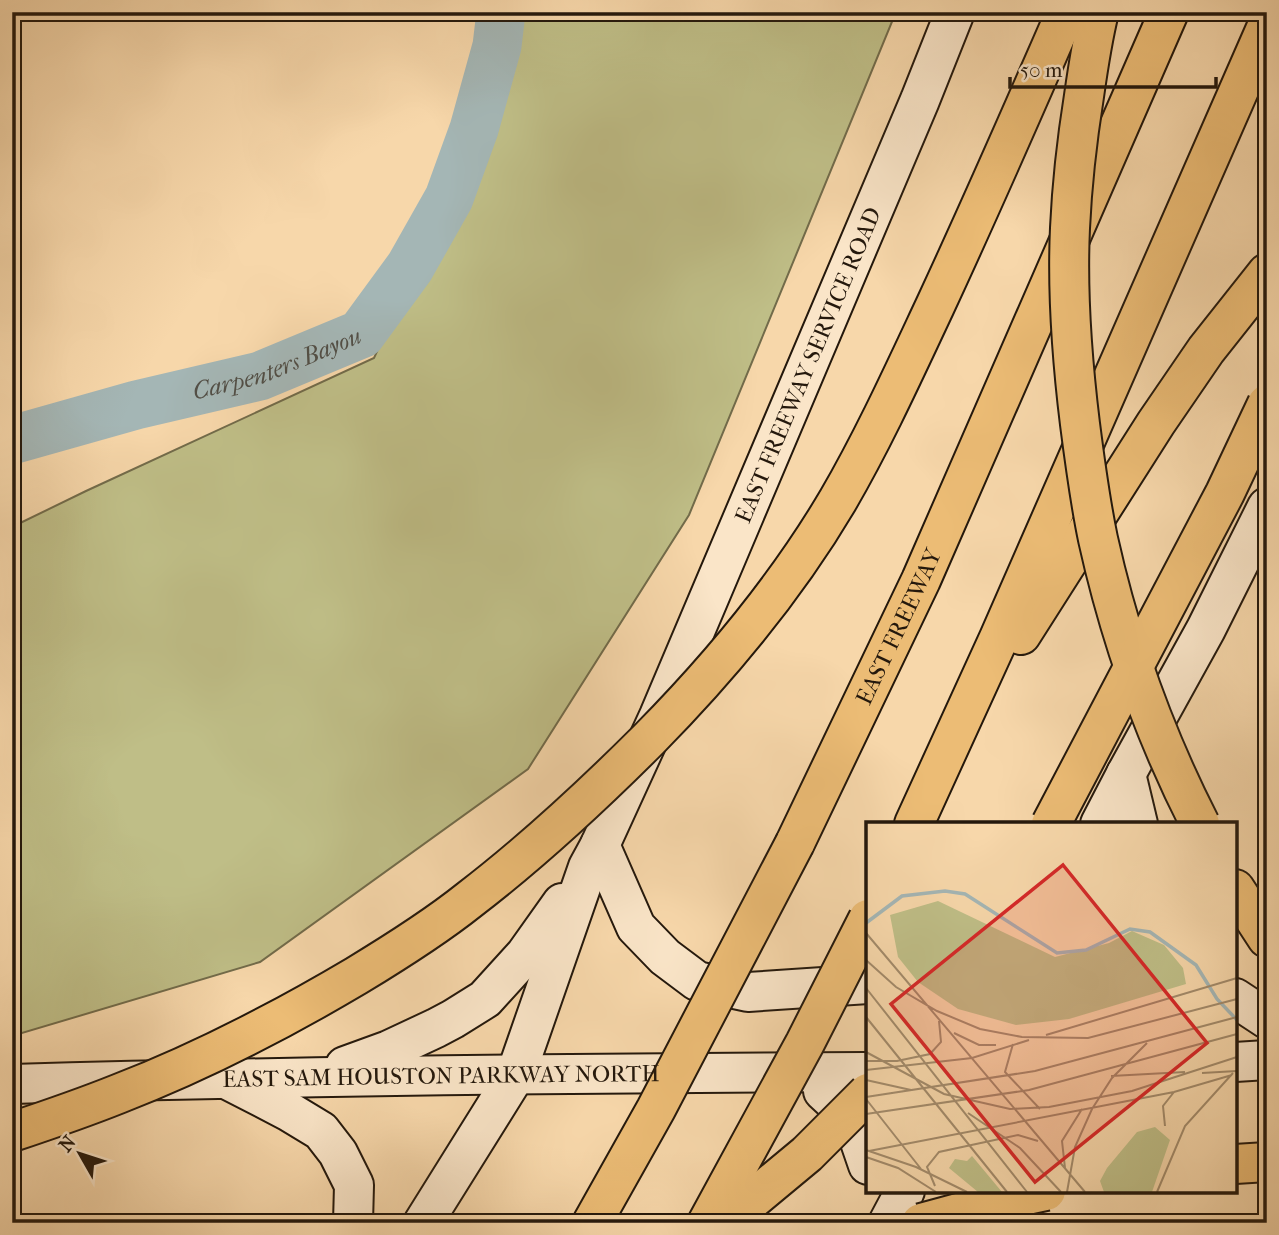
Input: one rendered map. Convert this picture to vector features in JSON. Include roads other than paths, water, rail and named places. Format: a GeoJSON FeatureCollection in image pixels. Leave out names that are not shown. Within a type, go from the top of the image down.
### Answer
{"type":"FeatureCollection","features":[{"type":"Feature","properties":{"kind":"highway"},"geometry":{"type":"LineString","coordinates":[[12,1132],[120,1094],[190,1063],[315,1000],[381,961],[469,901],[524,855],[603,785],[682,705],[735,646],[788,577],[837,502],[886,411],[1066,12]]}},
{"type":"Feature","properties":{"kind":"highway"},"geometry":{"type":"LineString","coordinates":[[1099,12],[1079,127],[1070,229],[1070,314],[1075,386],[1098,539],[1128,650],[1158,733],[1199,822]]}},
{"type":"Feature","properties":{"kind":"highway","name":"EAST FREEWAY"},"geometry":{"type":"LineString","coordinates":[[592,1223],[656,1109],[795,843],[920,580],[1169,12]]}},
{"type":"Feature","properties":{"kind":"highway"},"geometry":{"type":"LineString","coordinates":[[915,822],[1004,626],[1267,26]]}},
{"type":"Feature","properties":{"kind":"highway"},"geometry":{"type":"LineString","coordinates":[[950,746],[1156,423],[1206,350],[1267,273]]}},
{"type":"Feature","properties":{"kind":"highway"},"geometry":{"type":"LineString","coordinates":[[1052,822],[1225,493],[1267,404]]}},
{"type":"Feature","properties":{"kind":"highway"},"geometry":{"type":"LineString","coordinates":[[1237,891],[1267,938]]}},
{"type":"Feature","properties":{"kind":"highway"},"geometry":{"type":"LineString","coordinates":[[706,1223],[805,1043],[866,923]]}},
{"type":"Feature","properties":{"kind":"highway"},"geometry":{"type":"LineString","coordinates":[[723,1223],[807,1154],[866,1095]]}},
{"type":"Feature","properties":{"kind":"highway"},"geometry":{"type":"LineString","coordinates":[[1237,1164],[1267,1162]]}},
{"type":"Feature","properties":{"kind":"highway"},"geometry":{"type":"LineString","coordinates":[[921,1223],[1037,1193]]}},
{"type":"Feature","properties":{"kind":"main road","name":"EAST FREEWAY SERVICE ROAD"},"geometry":{"type":"LineString","coordinates":[[594,856],[659,716],[915,113],[955,12]]}},
{"type":"Feature","properties":{"kind":"main road"},"geometry":{"type":"LineString","coordinates":[[1101,822],[1206,629],[1267,507]]}},
{"type":"Feature","properties":{"kind":"main road"},"geometry":{"type":"LineString","coordinates":[[1126,774],[1138,822]]}},
{"type":"Feature","properties":{"kind":"main road"},"geometry":{"type":"LineString","coordinates":[[594,856],[636,927],[665,957],[697,981],[748,992],[866,984]]}},
{"type":"Feature","properties":{"kind":"main road"},"geometry":{"type":"LineString","coordinates":[[423,1223],[516,1074],[594,856]]}},
{"type":"Feature","properties":{"kind":"main road"},"geometry":{"type":"LineString","coordinates":[[315,1077],[389,1050],[453,1019],[485,999],[525,955],[594,856]]}},
{"type":"Feature","properties":{"kind":"main road"},"geometry":{"type":"LineString","coordinates":[[1237,999],[1267,1019]]}},
{"type":"Feature","properties":{"kind":"main road"},"geometry":{"type":"LineString","coordinates":[[1237,1062],[1267,1060]]}},
{"type":"Feature","properties":{"kind":"main road"},"geometry":{"type":"LineString","coordinates":[[802,1072],[836,1103],[857,1133],[866,1160]]}},
{"type":"Feature","properties":{"kind":"main road","name":"EAST SAM HOUSTON PARKWAY NORTH"},"geometry":{"type":"LineString","coordinates":[[12,1084],[224,1078],[866,1072]]}},
{"type":"Feature","properties":{"kind":"main road"},"geometry":{"type":"LineString","coordinates":[[224,1078],[288,1111],[321,1132],[338,1153],[354,1185],[353,1223]]}},
{"type":"Feature","properties":{"kind":"main road"},"geometry":{"type":"LineString","coordinates":[[872,1193],[877,1223]]}},
{"type":"Feature","properties":{"kind":"main road"},"geometry":{"type":"LineString","coordinates":[[888,1223],[904,1193]]}},
{"type":"Feature","properties":{"kind":"main road"},"geometry":{"type":"LineString","coordinates":[[974,1223],[989,1193]]}},
{"type":"Feature","properties":{"kind":"waterway","name":"Carpenters Bayou"},"geometry":{"type":"LineString","coordinates":[[12,440],[136,405],[260,376],[361,334],[410,267],[449,198],[474,129],[497,46],[501,12]]}}]}
